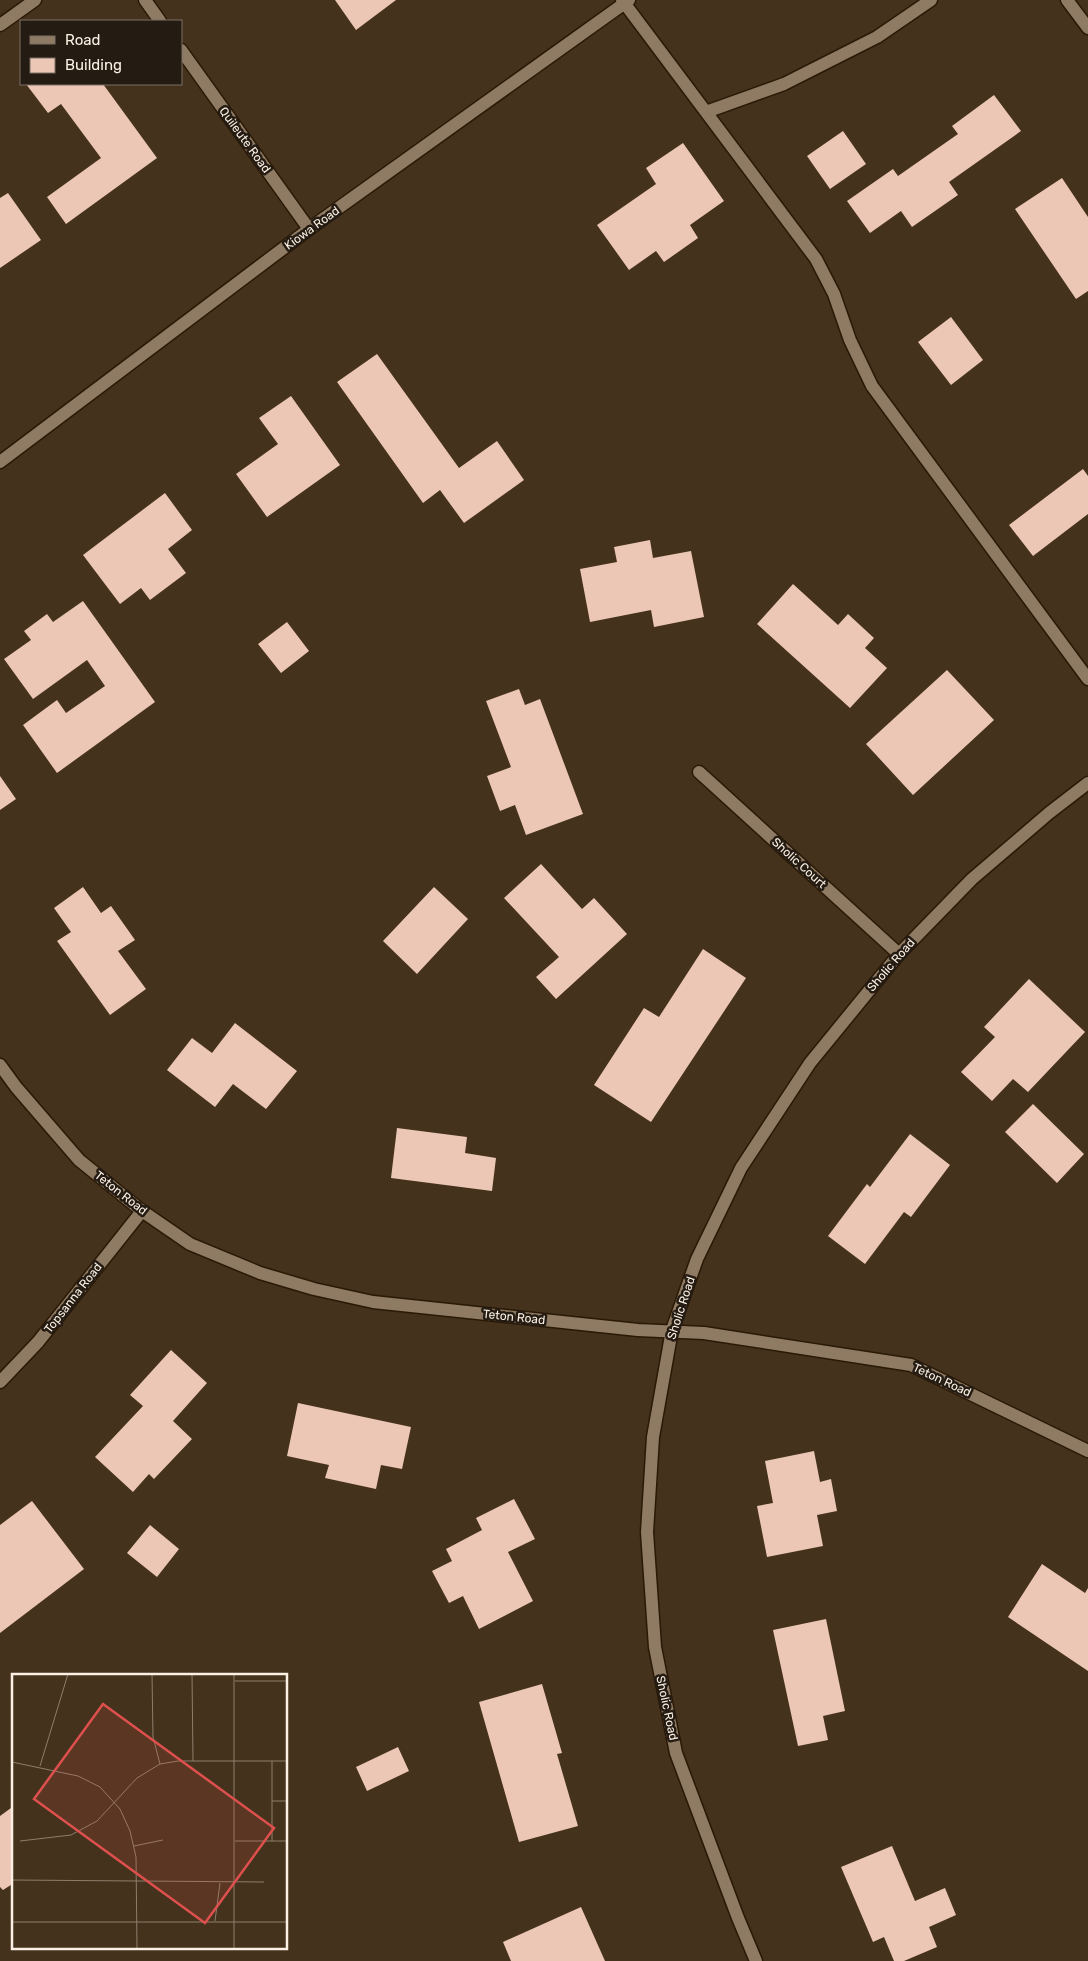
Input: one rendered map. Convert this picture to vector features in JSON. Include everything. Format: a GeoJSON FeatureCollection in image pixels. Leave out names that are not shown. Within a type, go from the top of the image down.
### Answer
{"type":"FeatureCollection","features":[{"type":"Feature","properties":{"kind":"street"},"geometry":{"type":"LineString","coordinates":[[0,25],[35,0]]}},
{"type":"Feature","properties":{"kind":"street"},"geometry":{"type":"LineString","coordinates":[[145,0],[159,20]]}},
{"type":"Feature","properties":{"kind":"street"},"geometry":{"type":"LineString","coordinates":[[706,112],[784,84],[877,36],[931,0]]}},
{"type":"Feature","properties":{"kind":"street"},"geometry":{"type":"LineString","coordinates":[[1067,0],[1088,28]]}},
{"type":"Feature","properties":{"kind":"street"},"geometry":{"type":"LineString","coordinates":[[625,1],[816,259],[834,294],[850,340],[872,386],[1088,680]]}},
{"type":"Feature","properties":{"kind":"street","name":"Kiowa Road"},"geometry":{"type":"LineString","coordinates":[[0,462],[309,229],[625,1]]}},
{"type":"Feature","properties":{"kind":"street","name":"Quileute Road"},"geometry":{"type":"LineString","coordinates":[[182,51],[309,229]]}},
{"type":"Feature","properties":{"kind":"street","name":"Sholic Court"},"geometry":{"type":"LineString","coordinates":[[699,772],[899,954]]}},
{"type":"Feature","properties":{"kind":"street","name":"Sholic Road"},"geometry":{"type":"LineString","coordinates":[[756,1961],[676,1753],[655,1647],[646,1532],[653,1437],[672,1330],[697,1259],[741,1168],[810,1063],[899,954],[972,879],[1049,813],[1088,783]]}},
{"type":"Feature","properties":{"kind":"street","name":"Teton Road"},"geometry":{"type":"LineString","coordinates":[[0,1065],[16,1087],[79,1160],[142,1211],[190,1244],[260,1273],[314,1289],[373,1302],[638,1330],[672,1330],[704,1333],[911,1365],[1088,1450]]}},
{"type":"Feature","properties":{"kind":"street","name":"Topsanna Road"},"geometry":{"type":"LineString","coordinates":[[0,1382],[38,1342],[142,1211]]}},
{"type":"Feature","properties":{"kind":"building"},"geometry":{"type":"Polygon","coordinates":[[[335,0],[396,0],[356,30],[335,0]]]}},
{"type":"Feature","properties":{"kind":"building"},"geometry":{"type":"Polygon","coordinates":[[[27,85],[104,85],[157,158],[66,224],[47,197],[101,158],[61,104],[48,113],[27,85]]]}},
{"type":"Feature","properties":{"kind":"building"},"geometry":{"type":"Polygon","coordinates":[[[994,95],[1021,131],[949,182],[958,195],[912,227],[901,211],[870,233],[847,201],[893,169],[898,176],[958,134],[952,126],[994,95]]]}},
{"type":"Feature","properties":{"kind":"building"},"geometry":{"type":"Polygon","coordinates":[[[843,131],[866,164],[830,189],[807,156],[843,131]]]}},
{"type":"Feature","properties":{"kind":"building"},"geometry":{"type":"Polygon","coordinates":[[[683,143],[724,201],[690,225],[698,238],[664,262],[656,251],[629,270],[597,225],[656,184],[646,168],[683,143]]]}},
{"type":"Feature","properties":{"kind":"building"},"geometry":{"type":"Polygon","coordinates":[[[1062,178],[1088,217],[1088,291],[1076,299],[1015,209],[1062,178]]]}},
{"type":"Feature","properties":{"kind":"building"},"geometry":{"type":"Polygon","coordinates":[[[8,193],[41,240],[0,268],[0,198],[8,193]]]}},
{"type":"Feature","properties":{"kind":"building"},"geometry":{"type":"Polygon","coordinates":[[[951,317],[983,360],[951,385],[918,342],[951,317]]]}},
{"type":"Feature","properties":{"kind":"building"},"geometry":{"type":"Polygon","coordinates":[[[377,354],[459,468],[497,441],[524,480],[464,523],[440,490],[423,503],[337,382],[377,354]]]}},
{"type":"Feature","properties":{"kind":"building"},"geometry":{"type":"Polygon","coordinates":[[[291,396],[340,465],[267,517],[236,474],[278,444],[259,418],[291,396]]]}},
{"type":"Feature","properties":{"kind":"building"},"geometry":{"type":"Polygon","coordinates":[[[1083,469],[1088,476],[1088,514],[1033,556],[1009,525],[1083,469]]]}},
{"type":"Feature","properties":{"kind":"building"},"geometry":{"type":"Polygon","coordinates":[[[165,493],[192,530],[168,549],[186,573],[150,600],[141,588],[120,604],[83,555],[165,493]]]}},
{"type":"Feature","properties":{"kind":"building"},"geometry":{"type":"Polygon","coordinates":[[[650,540],[653,558],[691,551],[704,617],[654,627],[651,610],[590,622],[580,569],[617,562],[614,547],[650,540]]]}},
{"type":"Feature","properties":{"kind":"building"},"geometry":{"type":"Polygon","coordinates":[[[793,584],[838,625],[848,614],[874,638],[865,648],[887,668],[850,708],[757,624],[793,584]]]}},
{"type":"Feature","properties":{"kind":"building"},"geometry":{"type":"Polygon","coordinates":[[[83,601],[155,702],[57,773],[23,725],[57,700],[66,713],[105,686],[87,660],[33,699],[4,659],[31,640],[24,631],[47,614],[53,622],[83,601]]]}},
{"type":"Feature","properties":{"kind":"building"},"geometry":{"type":"Polygon","coordinates":[[[287,622],[309,651],[281,673],[258,644],[287,622]]]}},
{"type":"Feature","properties":{"kind":"building"},"geometry":{"type":"Polygon","coordinates":[[[947,670],[994,720],[913,795],[866,744],[947,670]]]}},
{"type":"Feature","properties":{"kind":"building"},"geometry":{"type":"Polygon","coordinates":[[[519,689],[525,705],[540,699],[583,814],[526,835],[515,805],[500,811],[487,776],[511,767],[486,701],[519,689]]]}},
{"type":"Feature","properties":{"kind":"building"},"geometry":{"type":"Polygon","coordinates":[[[0,776],[16,799],[0,810],[0,776]]]}},
{"type":"Feature","properties":{"kind":"building"},"geometry":{"type":"Polygon","coordinates":[[[541,864],[582,909],[594,898],[627,934],[556,999],[536,977],[559,957],[504,898],[541,864]]]}},
{"type":"Feature","properties":{"kind":"building"},"geometry":{"type":"Polygon","coordinates":[[[83,887],[101,913],[111,906],[135,940],[118,951],[146,989],[110,1015],[57,941],[71,932],[54,908],[83,887]]]}},
{"type":"Feature","properties":{"kind":"building"},"geometry":{"type":"Polygon","coordinates":[[[434,887],[468,919],[417,974],[383,941],[434,887]]]}},
{"type":"Feature","properties":{"kind":"building"},"geometry":{"type":"Polygon","coordinates":[[[703,949],[746,978],[651,1122],[594,1085],[644,1008],[659,1017],[703,949]]]}},
{"type":"Feature","properties":{"kind":"building"},"geometry":{"type":"Polygon","coordinates":[[[1029,979],[1085,1032],[1028,1092],[1013,1079],[992,1101],[961,1072],[995,1037],[984,1027],[1029,979]]]}},
{"type":"Feature","properties":{"kind":"building"},"geometry":{"type":"Polygon","coordinates":[[[235,1023],[297,1071],[266,1109],[233,1084],[215,1107],[167,1070],[192,1038],[212,1053],[235,1023]]]}},
{"type":"Feature","properties":{"kind":"building"},"geometry":{"type":"Polygon","coordinates":[[[1033,1104],[1084,1154],[1057,1183],[1005,1132],[1033,1104]]]}},
{"type":"Feature","properties":{"kind":"building"},"geometry":{"type":"Polygon","coordinates":[[[397,1128],[467,1137],[465,1153],[496,1158],[492,1191],[391,1178],[397,1128]]]}},
{"type":"Feature","properties":{"kind":"building"},"geometry":{"type":"Polygon","coordinates":[[[910,1134],[950,1165],[911,1217],[904,1212],[865,1264],[828,1236],[867,1184],[870,1187],[910,1134]]]}},
{"type":"Feature","properties":{"kind":"building"},"geometry":{"type":"Polygon","coordinates":[[[171,1350],[207,1383],[173,1421],[192,1439],[154,1479],[149,1474],[133,1492],[95,1457],[143,1406],[130,1395],[171,1350]]]}},
{"type":"Feature","properties":{"kind":"building"},"geometry":{"type":"Polygon","coordinates":[[[298,1403],[411,1427],[402,1469],[381,1465],[376,1489],[325,1478],[329,1465],[287,1456],[298,1403]]]}},
{"type":"Feature","properties":{"kind":"building"},"geometry":{"type":"Polygon","coordinates":[[[814,1451],[820,1482],[831,1479],[837,1511],[817,1515],[823,1546],[767,1557],[757,1506],[773,1503],[765,1461],[814,1451]]]}},
{"type":"Feature","properties":{"kind":"building"},"geometry":{"type":"Polygon","coordinates":[[[514,1499],[535,1539],[508,1552],[533,1601],[479,1629],[463,1596],[449,1603],[432,1571],[452,1561],[446,1549],[482,1530],[476,1518],[514,1499]]]}},
{"type":"Feature","properties":{"kind":"building"},"geometry":{"type":"Polygon","coordinates":[[[32,1501],[84,1569],[0,1633],[0,1525],[32,1501]]]}},
{"type":"Feature","properties":{"kind":"building"},"geometry":{"type":"Polygon","coordinates":[[[150,1525],[179,1549],[157,1577],[127,1553],[150,1525]]]}},
{"type":"Feature","properties":{"kind":"building"},"geometry":{"type":"Polygon","coordinates":[[[1042,1564],[1085,1593],[1088,1588],[1088,1671],[1008,1617],[1042,1564]]]}},
{"type":"Feature","properties":{"kind":"building"},"geometry":{"type":"Polygon","coordinates":[[[826,1619],[845,1711],[823,1716],[828,1740],[798,1746],[773,1630],[826,1619]]]}},
{"type":"Feature","properties":{"kind":"building"},"geometry":{"type":"Polygon","coordinates":[[[542,1684],[562,1753],[557,1754],[578,1826],[519,1842],[479,1702],[542,1684]]]}},
{"type":"Feature","properties":{"kind":"building"},"geometry":{"type":"Polygon","coordinates":[[[398,1747],[409,1771],[367,1791],[356,1767],[398,1747]]]}},
{"type":"Feature","properties":{"kind":"building"},"geometry":{"type":"Polygon","coordinates":[[[11,1808],[12,1809],[12,1884],[3,1890],[0,1887],[0,1816],[11,1808]]]}},
{"type":"Feature","properties":{"kind":"building"},"geometry":{"type":"Polygon","coordinates":[[[892,1846],[915,1901],[945,1888],[956,1915],[929,1927],[937,1947],[904,1961],[894,1961],[884,1937],[873,1942],[841,1867],[892,1846]]]}},
{"type":"Feature","properties":{"kind":"building"},"geometry":{"type":"Polygon","coordinates":[[[581,1907],[605,1961],[511,1961],[503,1942],[581,1907]]]}}]}
